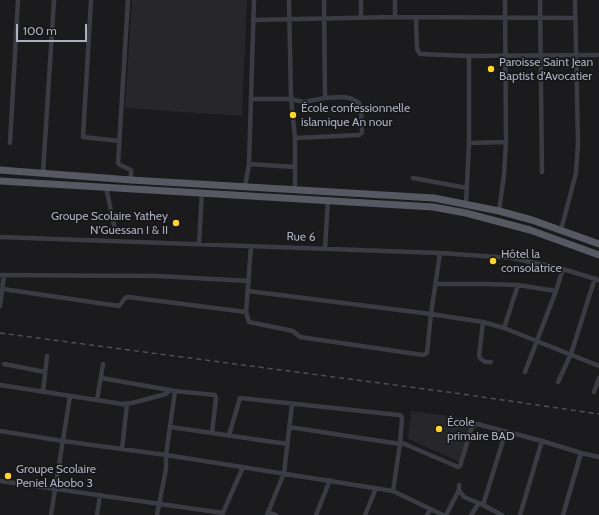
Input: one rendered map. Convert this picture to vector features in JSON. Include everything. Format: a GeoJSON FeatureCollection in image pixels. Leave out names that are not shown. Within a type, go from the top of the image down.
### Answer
{"type":"FeatureCollection","features":[{"type":"Feature","properties":{"kind":"main road"},"geometry":{"type":"LineString","coordinates":[[0,170],[131,180],[434,198],[499,211],[532,220],[599,244]]}},
{"type":"Feature","properties":{"kind":"main road"},"geometry":{"type":"LineString","coordinates":[[0,181],[433,207],[466,213],[530,230],[599,255]]}},
{"type":"Feature","properties":{"kind":"street"},"geometry":{"type":"LineString","coordinates":[[10,143],[18,0]]}},
{"type":"Feature","properties":{"kind":"street"},"geometry":{"type":"LineString","coordinates":[[43,173],[54,0]]}},
{"type":"Feature","properties":{"kind":"street"},"geometry":{"type":"LineString","coordinates":[[91,0],[83,137],[119,142]]}},
{"type":"Feature","properties":{"kind":"street"},"geometry":{"type":"LineString","coordinates":[[128,0],[119,142],[119,164],[131,170],[131,180]]}},
{"type":"Feature","properties":{"kind":"street"},"geometry":{"type":"LineString","coordinates":[[245,187],[249,164],[254,0]]}},
{"type":"Feature","properties":{"kind":"street"},"geometry":{"type":"LineString","coordinates":[[289,0],[291,99],[295,138],[295,189]]}},
{"type":"Feature","properties":{"kind":"street"},"geometry":{"type":"LineString","coordinates":[[324,0],[325,98]]}},
{"type":"Feature","properties":{"kind":"street"},"geometry":{"type":"LineString","coordinates":[[361,0],[361,17]]}},
{"type":"Feature","properties":{"kind":"street"},"geometry":{"type":"LineString","coordinates":[[395,0],[395,17]]}},
{"type":"Feature","properties":{"kind":"street"},"geometry":{"type":"LineString","coordinates":[[499,211],[504,175],[506,142],[505,0]]}},
{"type":"Feature","properties":{"kind":"street"},"geometry":{"type":"LineString","coordinates":[[540,0],[542,172]]}},
{"type":"Feature","properties":{"kind":"street"},"geometry":{"type":"LineString","coordinates":[[561,230],[576,173],[578,143],[575,0]]}},
{"type":"Feature","properties":{"kind":"street"},"geometry":{"type":"LineString","coordinates":[[253,20],[361,17],[575,18]]}},
{"type":"Feature","properties":{"kind":"street"},"geometry":{"type":"LineString","coordinates":[[416,17],[417,49],[420,54],[469,56],[599,55]]}},
{"type":"Feature","properties":{"kind":"street"},"geometry":{"type":"LineString","coordinates":[[466,204],[469,143],[469,56]]}},
{"type":"Feature","properties":{"kind":"street"},"geometry":{"type":"LineString","coordinates":[[252,100],[291,99],[303,102],[342,97],[350,98],[359,103],[361,108],[362,133],[359,135],[295,138]]}},
{"type":"Feature","properties":{"kind":"street"},"geometry":{"type":"LineString","coordinates":[[469,143],[506,142]]}},
{"type":"Feature","properties":{"kind":"street"},"geometry":{"type":"LineString","coordinates":[[249,164],[295,168]]}},
{"type":"Feature","properties":{"kind":"street"},"geometry":{"type":"LineString","coordinates":[[413,178],[467,188]]}},
{"type":"Feature","properties":{"kind":"street"},"geometry":{"type":"LineString","coordinates":[[106,187],[115,230]]}},
{"type":"Feature","properties":{"kind":"street"},"geometry":{"type":"LineString","coordinates":[[325,248],[328,191]]}},
{"type":"Feature","properties":{"kind":"street"},"geometry":{"type":"LineString","coordinates":[[199,244],[202,192]]}},
{"type":"Feature","properties":{"kind":"street","name":"Rue 6"},"geometry":{"type":"LineString","coordinates":[[0,237],[440,253],[510,258],[563,269],[597,279]]}},
{"type":"Feature","properties":{"kind":"street"},"geometry":{"type":"LineString","coordinates":[[251,246],[246,312],[250,322],[293,331],[300,337],[423,355],[427,353],[440,253]]}},
{"type":"Feature","properties":{"kind":"street"},"geometry":{"type":"LineString","coordinates":[[525,372],[556,292],[563,269]]}},
{"type":"Feature","properties":{"kind":"street"},"geometry":{"type":"LineString","coordinates":[[0,306],[3,289],[2,275],[158,276],[249,281]]}},
{"type":"Feature","properties":{"kind":"street"},"geometry":{"type":"LineString","coordinates":[[558,382],[571,354],[597,279]]}},
{"type":"Feature","properties":{"kind":"street"},"geometry":{"type":"LineString","coordinates":[[436,284],[518,285],[556,292]]}},
{"type":"Feature","properties":{"kind":"street"},"geometry":{"type":"LineString","coordinates":[[504,328],[518,285]]}},
{"type":"Feature","properties":{"kind":"street"},"geometry":{"type":"LineString","coordinates":[[3,289],[119,306],[125,298],[128,297],[246,312]]}},
{"type":"Feature","properties":{"kind":"street"},"geometry":{"type":"LineString","coordinates":[[248,291],[483,322],[504,328],[599,366]]}},
{"type":"Feature","properties":{"kind":"street"},"geometry":{"type":"LineString","coordinates":[[483,322],[479,356],[485,362],[491,362]]}},
{"type":"Feature","properties":{"kind":"street"},"geometry":{"type":"LineString","coordinates":[[43,392],[47,356]]}},
{"type":"Feature","properties":{"kind":"street"},"geometry":{"type":"LineString","coordinates":[[4,364],[45,372]]}},
{"type":"Feature","properties":{"kind":"street"},"geometry":{"type":"LineString","coordinates":[[97,400],[102,378],[102,364]]}},
{"type":"Feature","properties":{"kind":"street"},"geometry":{"type":"LineString","coordinates":[[102,378],[215,396],[212,433]]}},
{"type":"Feature","properties":{"kind":"street"},"geometry":{"type":"LineString","coordinates":[[594,392],[599,378]]}},
{"type":"Feature","properties":{"kind":"street"},"geometry":{"type":"LineString","coordinates":[[0,385],[127,404],[166,394],[172,390]]}},
{"type":"Feature","properties":{"kind":"street"},"geometry":{"type":"LineString","coordinates":[[157,515],[166,469],[166,455],[171,427],[172,390]]}},
{"type":"Feature","properties":{"kind":"street"},"geometry":{"type":"LineString","coordinates":[[51,515],[70,396]]}},
{"type":"Feature","properties":{"kind":"street"},"geometry":{"type":"LineString","coordinates":[[229,435],[240,398],[399,415],[402,419],[393,491]]}},
{"type":"Feature","properties":{"kind":"street"},"geometry":{"type":"LineString","coordinates":[[122,449],[127,404]]}},
{"type":"Feature","properties":{"kind":"street"},"geometry":{"type":"LineString","coordinates":[[276,515],[268,514],[284,473],[292,404]]}},
{"type":"Feature","properties":{"kind":"street"},"geometry":{"type":"LineString","coordinates":[[289,427],[400,443],[458,467],[461,466],[473,426],[477,424],[599,457]]}},
{"type":"Feature","properties":{"kind":"street"},"geometry":{"type":"LineString","coordinates":[[171,427],[287,444]]}},
{"type":"Feature","properties":{"kind":"street"},"geometry":{"type":"LineString","coordinates":[[0,431],[330,480],[393,491],[444,515],[459,487],[464,497],[502,515]]}},
{"type":"Feature","properties":{"kind":"street"},"geometry":{"type":"LineString","coordinates":[[471,515],[481,504],[506,431]]}},
{"type":"Feature","properties":{"kind":"street"},"geometry":{"type":"LineString","coordinates":[[520,515],[542,441]]}},
{"type":"Feature","properties":{"kind":"street"},"geometry":{"type":"LineString","coordinates":[[564,515],[581,453]]}},
{"type":"Feature","properties":{"kind":"street"},"geometry":{"type":"LineString","coordinates":[[0,481],[223,514],[243,467]]}},
{"type":"Feature","properties":{"kind":"street"},"geometry":{"type":"LineString","coordinates":[[316,515],[330,480]]}},
{"type":"Feature","properties":{"kind":"street"},"geometry":{"type":"LineString","coordinates":[[365,515],[376,488]]}},
{"type":"Feature","properties":{"kind":"street"},"geometry":{"type":"LineString","coordinates":[[97,515],[100,495]]}},
{"type":"Feature","properties":{"kind":"street"},"geometry":{"type":"LineString","coordinates":[[426,515],[431,509]]}},
{"type":"Feature","properties":{"kind":"shaded area"},"geometry":{"type":"Polygon","coordinates":[[[132,0],[247,0],[242,116],[125,108],[132,0]]]}},
{"type":"Feature","properties":{"kind":"shaded area","name":"École primaire BAD"},"geometry":{"type":"Polygon","coordinates":[[[411,411],[472,419],[460,462],[408,439],[411,411]]]}},
{"type":"Feature","properties":{"kind":"railway"},"geometry":{"type":"LineString","coordinates":[[0,333],[448,392],[599,414]]}},
{"type":"Feature","properties":{"kind":"place","name":"Paroisse Saint Jean Baptist d’Avocatier"},"geometry":{"type":"Point","coordinates":[491,69]}},
{"type":"Feature","properties":{"kind":"place","name":"École confessionnelle islamique An nour"},"geometry":{"type":"Point","coordinates":[293,115]}},
{"type":"Feature","properties":{"kind":"place","name":"Groupe Scolaire Yathey N'Guessan I & II"},"geometry":{"type":"Point","coordinates":[176,223]}},
{"type":"Feature","properties":{"kind":"place","name":"Hôtel la consolatrice"},"geometry":{"type":"Point","coordinates":[493,261]}},
{"type":"Feature","properties":{"kind":"place","name":"École primaire BAD"},"geometry":{"type":"Point","coordinates":[439,429]}},
{"type":"Feature","properties":{"kind":"place","name":"Groupe Scolaire Peniel Abobo 3"},"geometry":{"type":"Point","coordinates":[8,476]}}]}
